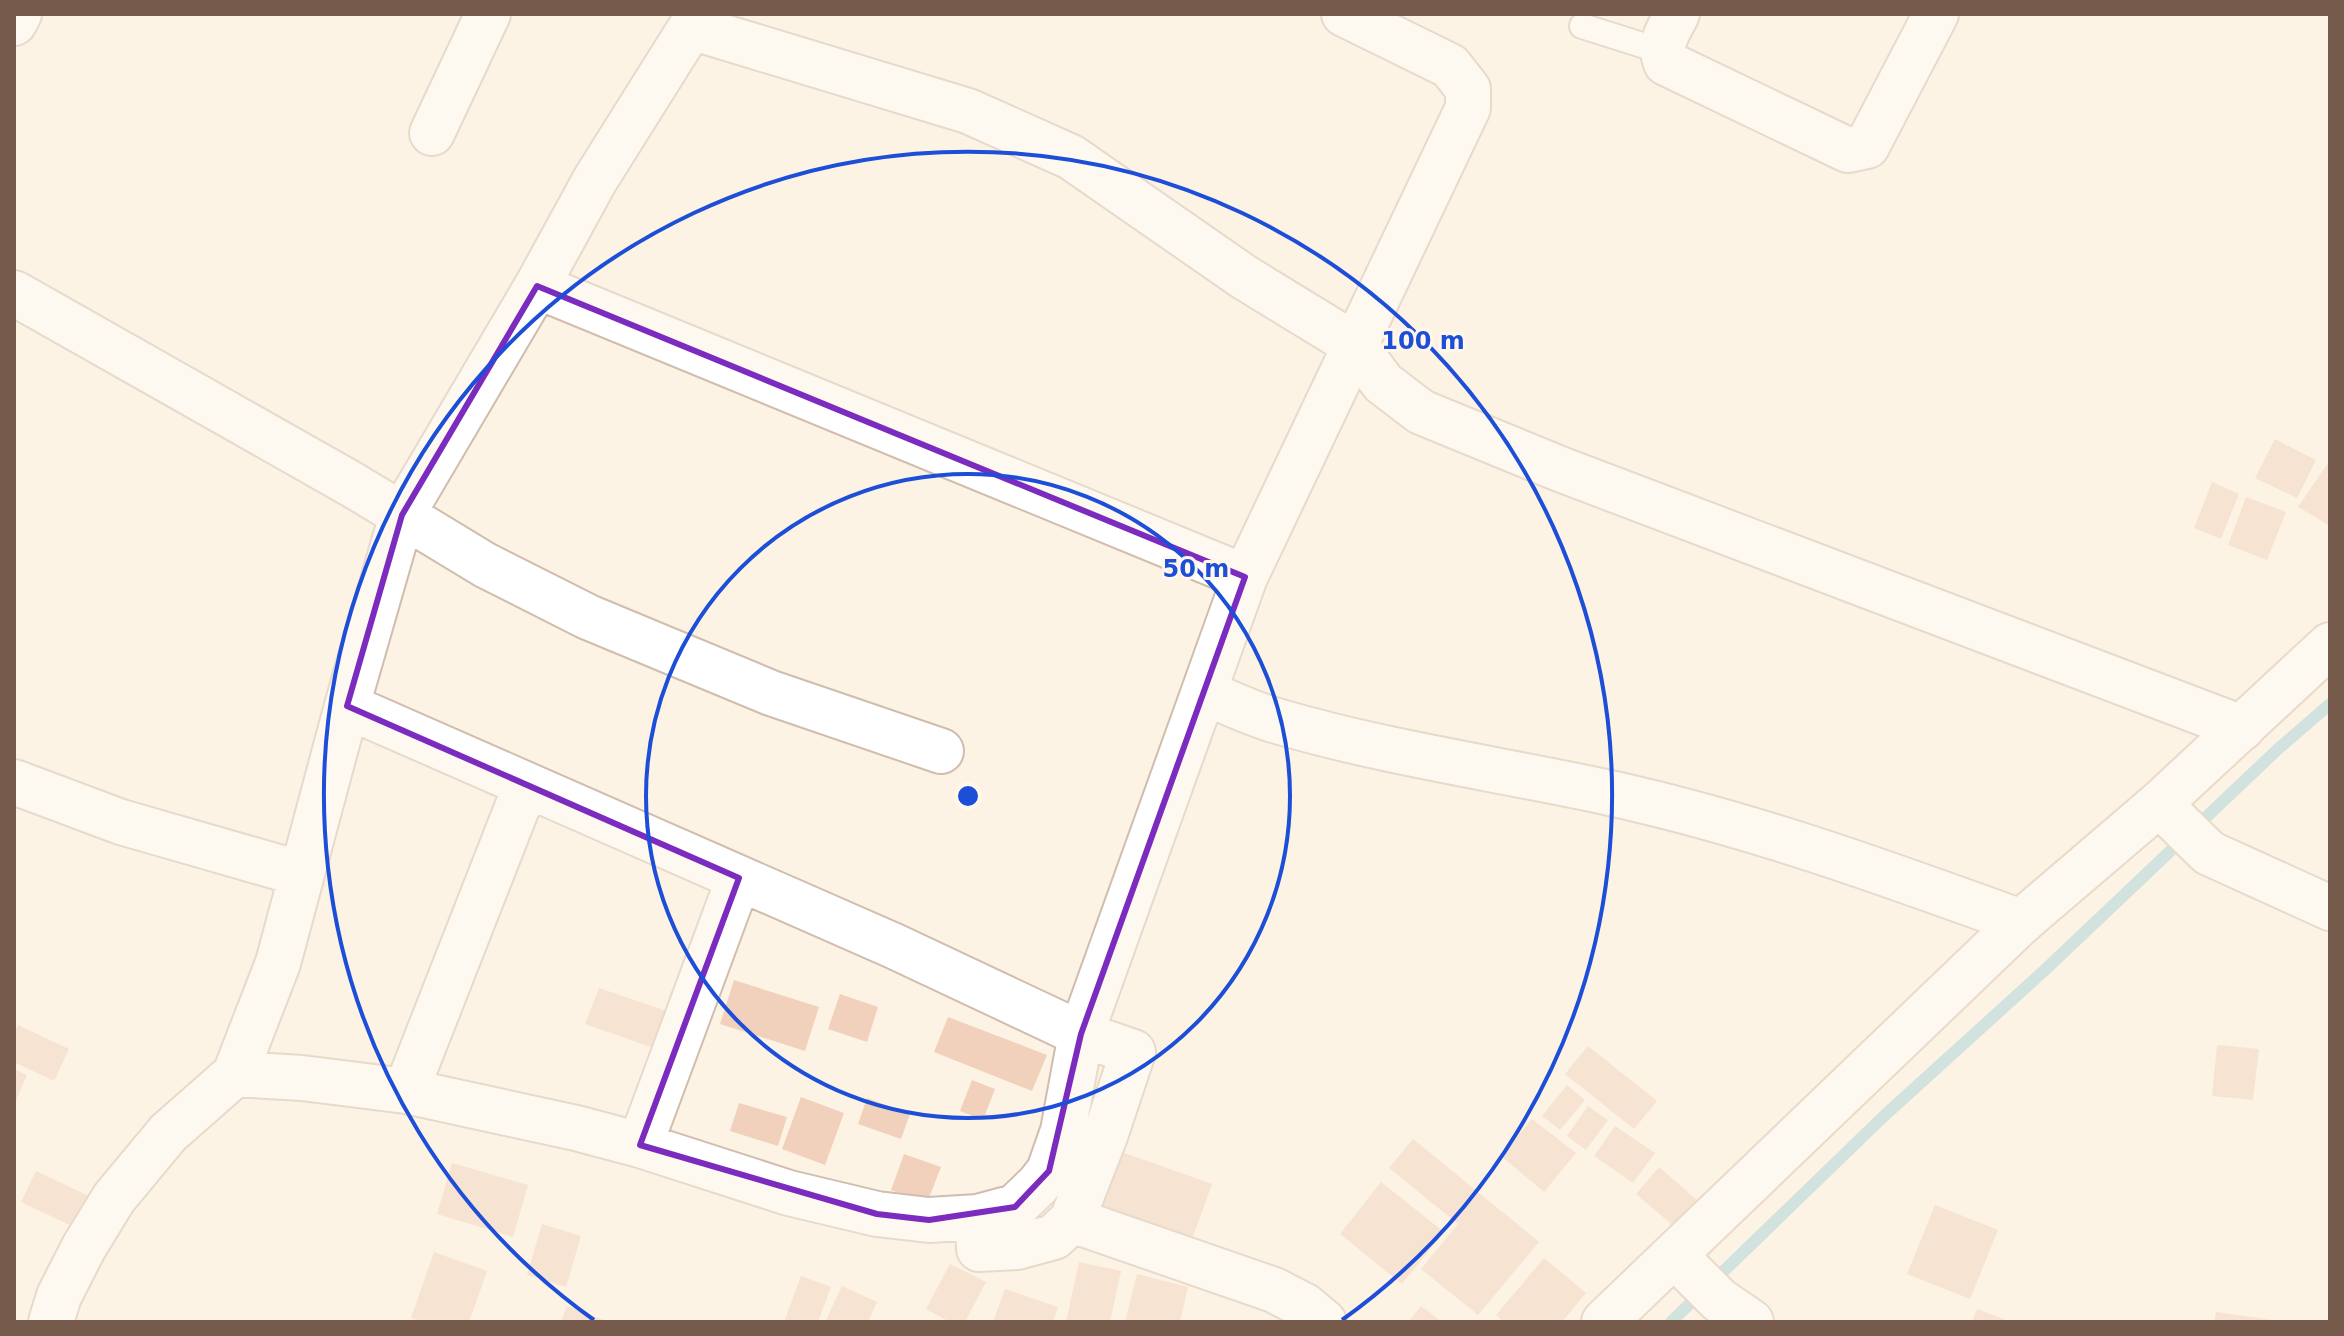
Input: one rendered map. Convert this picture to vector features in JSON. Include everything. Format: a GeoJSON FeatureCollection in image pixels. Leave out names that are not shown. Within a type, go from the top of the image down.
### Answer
{"type":"FeatureCollection","features":[{"type":"Feature","properties":{"kind":"street"},"geometry":{"type":"LineString","coordinates":[[14,23],[19,14]]}},
{"type":"Feature","properties":{"kind":"street"},"geometry":{"type":"LineString","coordinates":[[432,133],[488,14]]}},
{"type":"Feature","properties":{"kind":"street"},"geometry":{"type":"LineString","coordinates":[[235,1074],[302,1078],[406,1091],[576,1128],[640,1145],[789,1193],[877,1214],[929,1220],[978,1217],[1015,1207],[1049,1171],[1063,1131],[1081,1034],[1245,577],[1469,100],[1468,89],[1450,66],[1344,14]]}},
{"type":"Feature","properties":{"kind":"street"},"geometry":{"type":"LineString","coordinates":[[1669,33],[1666,63],[1842,148],[1857,150],[1867,146],[1936,14]]}},
{"type":"Feature","properties":{"kind":"street"},"geometry":{"type":"LineString","coordinates":[[51,1322],[59,1296],[114,1198],[168,1133],[235,1074],[278,963],[402,515],[537,286],[595,180],[694,21],[968,111],[1071,157],[1231,268],[1355,345],[1383,383],[1421,412],[1560,469],[2242,728]]}},
{"type":"Feature","properties":{"kind":"street"},"geometry":{"type":"LineString","coordinates":[[537,286],[1245,577]]}},
{"type":"Feature","properties":{"kind":"street"},"geometry":{"type":"LineString","coordinates":[[14,293],[485,565],[588,617],[771,693],[941,751]]}},
{"type":"Feature","properties":{"kind":"street"},"geometry":{"type":"LineString","coordinates":[[1604,1322],[2021,922],[2166,810],[2242,728],[2330,645]]}},
{"type":"Feature","properties":{"kind":"street"},"geometry":{"type":"LineString","coordinates":[[1204,692],[1276,721],[1474,768],[1611,793],[1780,838],[1845,858],[2021,922]]}},
{"type":"Feature","properties":{"kind":"street"},"geometry":{"type":"LineString","coordinates":[[347,706],[894,946],[1081,1034],[1133,1052],[1072,1220],[1054,1237],[1017,1247],[979,1249],[978,1217]]}},
{"type":"Feature","properties":{"kind":"street"},"geometry":{"type":"LineString","coordinates":[[14,782],[121,822],[302,874]]}},
{"type":"Feature","properties":{"kind":"street"},"geometry":{"type":"LineString","coordinates":[[406,1091],[526,785]]}},
{"type":"Feature","properties":{"kind":"street"},"geometry":{"type":"LineString","coordinates":[[2166,810],[2209,853],[2330,908]]}},
{"type":"Feature","properties":{"kind":"street"},"geometry":{"type":"LineString","coordinates":[[640,1145],[739,878]]}},
{"type":"Feature","properties":{"kind":"street"},"geometry":{"type":"LineString","coordinates":[[1072,1220],[1274,1290],[1305,1306],[1324,1322]]}},
{"type":"Feature","properties":{"kind":"street"},"geometry":{"type":"LineString","coordinates":[[1675,1256],[1719,1300],[1751,1322]]}},
{"type":"Feature","properties":{"kind":"lane"},"geometry":{"type":"LineString","coordinates":[[1582,26],[1669,33]]}},
{"type":"Feature","properties":{"kind":"highlighted area"},"geometry":{"type":"Polygon","coordinates":[[[537,286],[1245,577],[1081,1034],[1049,1171],[1015,1207],[929,1220],[877,1214],[640,1145],[739,878],[347,706],[402,515],[537,286]]]}},
{"type":"Feature","properties":{"kind":"building"},"geometry":{"type":"Polygon","coordinates":[[[2275,439],[2316,460],[2297,498],[2255,478],[2275,439]]]}},
{"type":"Feature","properties":{"kind":"building"},"geometry":{"type":"Polygon","coordinates":[[[2330,460],[2330,526],[2298,507],[2330,460]]]}},
{"type":"Feature","properties":{"kind":"building"},"geometry":{"type":"Polygon","coordinates":[[[2212,482],[2239,494],[2221,539],[2194,528],[2212,482]]]}},
{"type":"Feature","properties":{"kind":"building"},"geometry":{"type":"Polygon","coordinates":[[[2246,497],[2286,512],[2267,560],[2228,545],[2246,497]]]}},
{"type":"Feature","properties":{"kind":"building"},"geometry":{"type":"Polygon","coordinates":[[[734,980],[819,1007],[805,1051],[720,1024],[734,980]]]}},
{"type":"Feature","properties":{"kind":"building"},"geometry":{"type":"Polygon","coordinates":[[[599,988],[678,1015],[665,1052],[585,1024],[599,988]]]}},
{"type":"Feature","properties":{"kind":"building"},"geometry":{"type":"Polygon","coordinates":[[[840,994],[878,1007],[867,1042],[828,1029],[840,994]]]}},
{"type":"Feature","properties":{"kind":"building"},"geometry":{"type":"Polygon","coordinates":[[[948,1017],[1047,1055],[1032,1091],[934,1052],[948,1017]]]}},
{"type":"Feature","properties":{"kind":"building"},"geometry":{"type":"Polygon","coordinates":[[[18,1025],[69,1049],[54,1081],[14,1062],[14,1033],[18,1025]]]}},
{"type":"Feature","properties":{"kind":"building"},"geometry":{"type":"Polygon","coordinates":[[[2217,1045],[2259,1049],[2253,1100],[2212,1096],[2217,1045]]]}},
{"type":"Feature","properties":{"kind":"building"},"geometry":{"type":"Polygon","coordinates":[[[1588,1046],[1657,1101],[1634,1129],[1565,1074],[1588,1046]]]}},
{"type":"Feature","properties":{"kind":"building"},"geometry":{"type":"Polygon","coordinates":[[[14,1069],[27,1075],[14,1105],[14,1069]]]}},
{"type":"Feature","properties":{"kind":"building"},"geometry":{"type":"Polygon","coordinates":[[[972,1080],[995,1089],[983,1120],[960,1111],[972,1080]]]}},
{"type":"Feature","properties":{"kind":"building"},"geometry":{"type":"Polygon","coordinates":[[[1567,1085],[1585,1100],[1560,1130],[1542,1116],[1567,1085]]]}},
{"type":"Feature","properties":{"kind":"building"},"geometry":{"type":"Polygon","coordinates":[[[801,1097],[844,1113],[825,1165],[782,1149],[801,1097]]]}},
{"type":"Feature","properties":{"kind":"building"},"geometry":{"type":"Polygon","coordinates":[[[867,1098],[910,1114],[901,1139],[858,1124],[867,1098]]]}},
{"type":"Feature","properties":{"kind":"building"},"geometry":{"type":"Polygon","coordinates":[[[739,1103],[787,1117],[778,1146],[730,1131],[739,1103]]]}},
{"type":"Feature","properties":{"kind":"building"},"geometry":{"type":"Polygon","coordinates":[[[1588,1106],[1608,1120],[1586,1150],[1567,1136],[1588,1106]]]}},
{"type":"Feature","properties":{"kind":"building"},"geometry":{"type":"Polygon","coordinates":[[[1532,1119],[1576,1153],[1544,1192],[1501,1156],[1532,1119]]]}},
{"type":"Feature","properties":{"kind":"building"},"geometry":{"type":"Polygon","coordinates":[[[1615,1126],[1655,1153],[1633,1183],[1594,1156],[1615,1126]]]}},
{"type":"Feature","properties":{"kind":"building"},"geometry":{"type":"Polygon","coordinates":[[[1413,1139],[1539,1242],[1478,1315],[1421,1269],[1458,1224],[1389,1168],[1413,1139]]]}},
{"type":"Feature","properties":{"kind":"building"},"geometry":{"type":"Polygon","coordinates":[[[1105,1146],[1212,1184],[1186,1256],[1079,1218],[1105,1146]]]}},
{"type":"Feature","properties":{"kind":"building"},"geometry":{"type":"Polygon","coordinates":[[[904,1154],[941,1167],[927,1203],[891,1190],[904,1154]]]}},
{"type":"Feature","properties":{"kind":"building"},"geometry":{"type":"Polygon","coordinates":[[[452,1163],[528,1185],[513,1237],[437,1214],[452,1163]]]}},
{"type":"Feature","properties":{"kind":"building"},"geometry":{"type":"Polygon","coordinates":[[[1659,1167],[1698,1201],[1675,1227],[1636,1194],[1659,1167]]]}},
{"type":"Feature","properties":{"kind":"building"},"geometry":{"type":"Polygon","coordinates":[[[36,1171],[91,1197],[76,1228],[21,1202],[36,1171]]]}},
{"type":"Feature","properties":{"kind":"building"},"geometry":{"type":"Polygon","coordinates":[[[1381,1182],[1444,1232],[1402,1284],[1340,1234],[1381,1182]]]}},
{"type":"Feature","properties":{"kind":"building"},"geometry":{"type":"Polygon","coordinates":[[[1935,1205],[1998,1230],[1970,1299],[1907,1274],[1935,1205]]]}},
{"type":"Feature","properties":{"kind":"building"},"geometry":{"type":"Polygon","coordinates":[[[542,1224],[581,1236],[566,1287],[527,1275],[542,1224]]]}},
{"type":"Feature","properties":{"kind":"building"},"geometry":{"type":"Polygon","coordinates":[[[434,1252],[487,1271],[469,1322],[422,1322],[411,1318],[434,1252]]]}},
{"type":"Feature","properties":{"kind":"building"},"geometry":{"type":"Polygon","coordinates":[[[1544,1258],[1586,1293],[1562,1322],[1504,1322],[1496,1315],[1544,1258]]]}},
{"type":"Feature","properties":{"kind":"building"},"geometry":{"type":"Polygon","coordinates":[[[1079,1262],[1121,1271],[1110,1322],[1066,1322],[1079,1262]]]}},
{"type":"Feature","properties":{"kind":"building"},"geometry":{"type":"Polygon","coordinates":[[[950,1264],[986,1282],[965,1322],[950,1322],[926,1309],[950,1264]]]}},
{"type":"Feature","properties":{"kind":"building"},"geometry":{"type":"Polygon","coordinates":[[[1137,1274],[1188,1287],[1180,1322],[1125,1322],[1137,1274]]]}},
{"type":"Feature","properties":{"kind":"building"},"geometry":{"type":"Polygon","coordinates":[[[801,1276],[831,1287],[818,1322],[784,1322],[801,1276]]]}},
{"type":"Feature","properties":{"kind":"building"},"geometry":{"type":"Polygon","coordinates":[[[842,1286],[877,1302],[868,1322],[825,1322],[842,1286]]]}},
{"type":"Feature","properties":{"kind":"building"},"geometry":{"type":"Polygon","coordinates":[[[1005,1289],[1058,1307],[1053,1322],[993,1322],[1005,1289]]]}},
{"type":"Feature","properties":{"kind":"building"},"geometry":{"type":"Polygon","coordinates":[[[567,1306],[609,1322],[561,1322],[567,1306]]]}},
{"type":"Feature","properties":{"kind":"building"},"geometry":{"type":"Polygon","coordinates":[[[1421,1306],[1442,1322],[1408,1322],[1421,1306]]]}},
{"type":"Feature","properties":{"kind":"building"},"geometry":{"type":"Polygon","coordinates":[[[1977,1309],[2011,1322],[1972,1322],[1977,1309]]]}},
{"type":"Feature","properties":{"kind":"building"},"geometry":{"type":"Polygon","coordinates":[[[2216,1312],[2273,1320],[2273,1322],[2214,1322],[2216,1312]]]}},
{"type":"Feature","properties":{"kind":"waterway"},"geometry":{"type":"LineString","coordinates":[[1671,1322],[1884,1116],[2330,704]]}}]}
